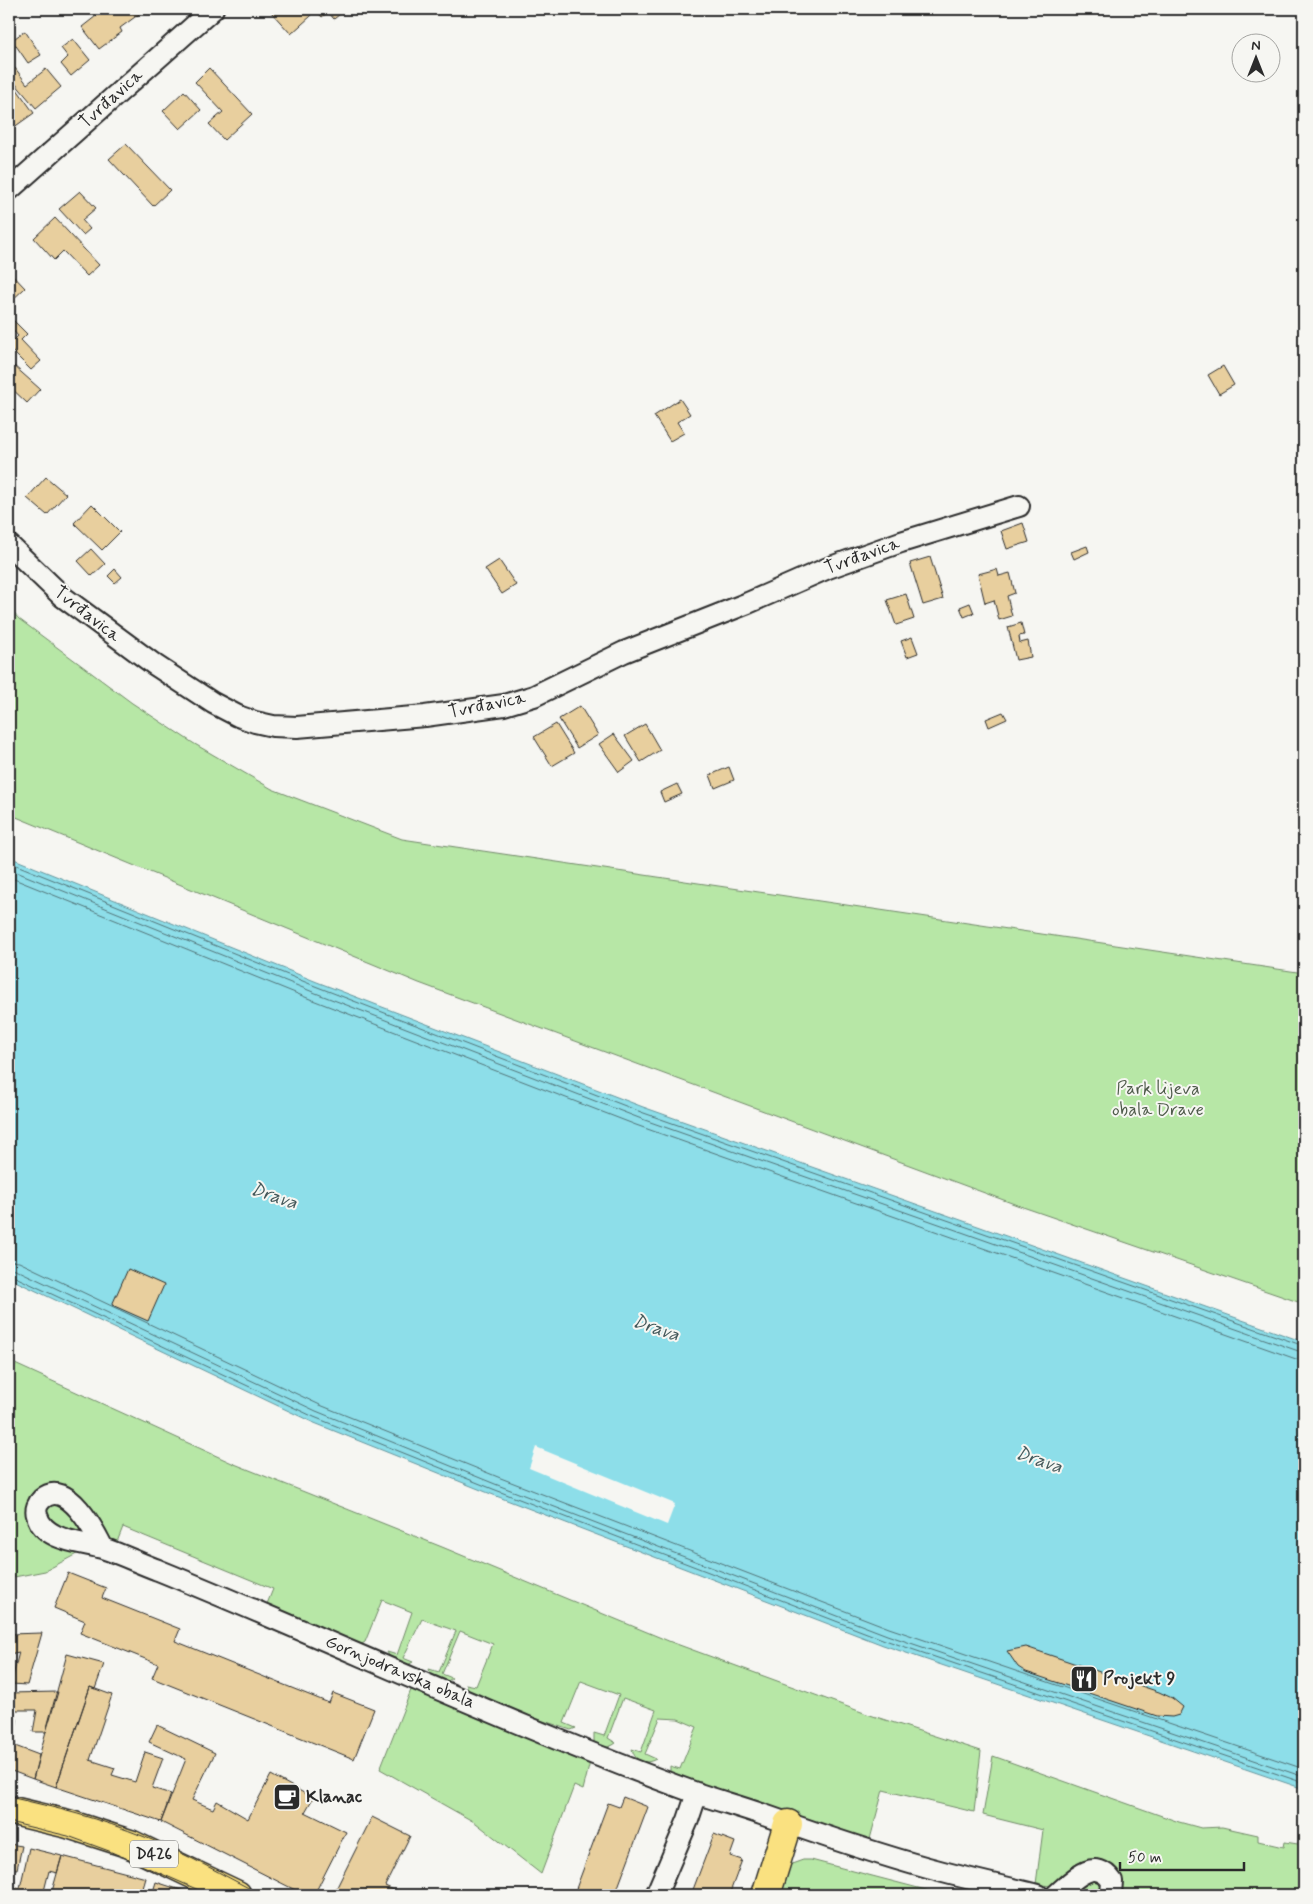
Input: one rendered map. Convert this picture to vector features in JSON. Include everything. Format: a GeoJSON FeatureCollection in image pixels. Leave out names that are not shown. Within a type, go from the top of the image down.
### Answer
{"type":"FeatureCollection","features":[{"type":"Feature","properties":{"kind":"main road","name":"D426"},"geometry":{"type":"LineString","coordinates":[[9,1810],[68,1824],[130,1844],[237,1895]]}},
{"type":"Feature","properties":{"kind":"main road"},"geometry":{"type":"LineString","coordinates":[[766,1895],[788,1824]]}},
{"type":"Feature","properties":{"kind":"street","name":"Tvrđavica"},"geometry":{"type":"LineString","coordinates":[[9,190],[213,9]]}},
{"type":"Feature","properties":{"kind":"street","name":"Tvrđavica"},"geometry":{"type":"LineString","coordinates":[[9,545],[63,597],[155,665],[213,703],[238,716],[255,722],[297,728],[434,715],[504,705],[534,696],[624,652],[748,603],[828,568],[901,542],[1019,506]]}},
{"type":"Feature","properties":{"kind":"street","name":"Gornjodravska obala"},"geometry":{"type":"LineString","coordinates":[[104,1548],[578,1747],[697,1793],[897,1859],[1038,1895]]}},
{"type":"Feature","properties":{"kind":"street"},"geometry":{"type":"LineString","coordinates":[[656,1895],[688,1820],[697,1793]]}},
{"type":"Feature","properties":{"kind":"street"},"geometry":{"type":"LineString","coordinates":[[1056,1895],[1074,1878],[1085,1872],[1094,1871],[1102,1873],[1112,1881],[1111,1895]]}},
{"type":"Feature","properties":{"kind":"green space","name":"Park lijeva obala Drave"},"geometry":{"type":"Polygon","coordinates":[[[9,608],[19,619],[132,703],[193,743],[272,789],[402,839],[1304,973],[1304,1304],[1017,1205],[419,983],[9,814],[9,608]]]}},
{"type":"Feature","properties":{"kind":"green space"},"geometry":{"type":"Polygon","coordinates":[[[15,1364],[232,1463],[442,1547],[671,1642],[867,1714],[981,1751],[974,1812],[883,1790],[869,1843],[675,1778],[670,1773],[670,1766],[680,1769],[697,1727],[678,1719],[660,1718],[645,1754],[656,1759],[648,1762],[641,1761],[635,1757],[632,1749],[641,1752],[656,1710],[623,1698],[608,1738],[616,1743],[607,1747],[599,1746],[594,1742],[594,1733],[604,1736],[619,1695],[581,1681],[564,1723],[576,1728],[571,1730],[474,1698],[466,1684],[476,1686],[493,1644],[460,1631],[442,1674],[452,1678],[445,1683],[431,1677],[429,1669],[439,1672],[456,1631],[422,1619],[403,1658],[413,1662],[406,1666],[391,1659],[387,1652],[397,1655],[412,1612],[382,1600],[365,1642],[359,1646],[267,1604],[273,1589],[123,1527],[117,1542],[86,1549],[45,1571],[9,1578],[9,1379],[15,1364]]]}},
{"type":"Feature","properties":{"kind":"green space"},"geometry":{"type":"Polygon","coordinates":[[[411,1690],[427,1691],[590,1762],[583,1790],[574,1786],[541,1874],[476,1823],[380,1769],[411,1690]]]}},
{"type":"Feature","properties":{"kind":"green space"},"geometry":{"type":"Polygon","coordinates":[[[993,1756],[1179,1822],[1201,1828],[1222,1827],[1258,1835],[1258,1841],[1284,1847],[1285,1842],[1304,1845],[1304,1895],[1116,1895],[1116,1878],[1070,1875],[1050,1886],[1036,1884],[1043,1830],[983,1815],[993,1756]]]}},
{"type":"Feature","properties":{"kind":"green space"},"geometry":{"type":"Polygon","coordinates":[[[803,1860],[811,1860],[945,1895],[778,1895],[789,1865],[803,1860]]]}},
{"type":"Feature","properties":{"kind":"green space"},"geometry":{"type":"Polygon","coordinates":[[[1092,1878],[1101,1881],[1104,1888],[1103,1895],[1074,1895],[1074,1890],[1092,1878]]]}},
{"type":"Feature","properties":{"kind":"water","name":"Drava"},"geometry":{"type":"Polygon","coordinates":[[[9,857],[317,982],[643,1107],[1304,1342],[1304,1789],[883,1645],[491,1494],[312,1422],[9,1278],[9,857]]]}},
{"type":"Feature","properties":{"kind":"pier"},"geometry":{"type":"Polygon","coordinates":[[[536,1447],[675,1504],[667,1525],[529,1468],[536,1447]]]}},
{"type":"Feature","properties":{"kind":"building"},"geometry":{"type":"Polygon","coordinates":[[[105,9],[146,9],[120,28],[122,32],[99,49],[82,27],[105,9]]]}},
{"type":"Feature","properties":{"kind":"building"},"geometry":{"type":"Polygon","coordinates":[[[274,9],[305,9],[311,16],[291,34],[271,12],[274,9]]]}},
{"type":"Feature","properties":{"kind":"building"},"geometry":{"type":"Polygon","coordinates":[[[315,9],[346,9],[334,19],[328,12],[322,17],[315,9]]]}},
{"type":"Feature","properties":{"kind":"building"},"geometry":{"type":"Polygon","coordinates":[[[25,31],[41,55],[28,63],[12,40],[25,31]]]}},
{"type":"Feature","properties":{"kind":"building"},"geometry":{"type":"Polygon","coordinates":[[[73,39],[90,60],[71,76],[61,64],[68,57],[61,48],[73,39]]]}},
{"type":"Feature","properties":{"kind":"building"},"geometry":{"type":"Polygon","coordinates":[[[15,68],[27,84],[46,69],[61,87],[36,108],[9,76],[9,73],[15,68]]]}},
{"type":"Feature","properties":{"kind":"building"},"geometry":{"type":"Polygon","coordinates":[[[209,68],[252,114],[224,140],[209,124],[223,112],[195,82],[209,68]]]}},
{"type":"Feature","properties":{"kind":"building"},"geometry":{"type":"Polygon","coordinates":[[[9,78],[34,113],[10,130],[9,129],[9,78]]]}},
{"type":"Feature","properties":{"kind":"building"},"geometry":{"type":"Polygon","coordinates":[[[184,91],[201,110],[180,129],[163,111],[184,91]]]}},
{"type":"Feature","properties":{"kind":"building"},"geometry":{"type":"Polygon","coordinates":[[[126,144],[170,190],[153,206],[109,159],[126,144]]]}},
{"type":"Feature","properties":{"kind":"building"},"geometry":{"type":"Polygon","coordinates":[[[80,191],[96,208],[82,220],[90,229],[83,235],[59,209],[80,191]]]}},
{"type":"Feature","properties":{"kind":"building"},"geometry":{"type":"Polygon","coordinates":[[[55,218],[99,265],[87,276],[63,251],[54,260],[34,238],[55,218]]]}},
{"type":"Feature","properties":{"kind":"building"},"geometry":{"type":"Polygon","coordinates":[[[9,271],[25,288],[9,303],[9,271]]]}},
{"type":"Feature","properties":{"kind":"building"},"geometry":{"type":"Polygon","coordinates":[[[9,316],[27,334],[21,340],[41,361],[31,370],[9,348],[9,345],[18,336],[9,326],[9,316]]]}},
{"type":"Feature","properties":{"kind":"building"},"geometry":{"type":"Polygon","coordinates":[[[13,365],[40,389],[27,403],[9,386],[9,370],[13,365]]]}},
{"type":"Feature","properties":{"kind":"building"},"geometry":{"type":"Polygon","coordinates":[[[1223,366],[1234,385],[1219,394],[1208,375],[1223,366]]]}},
{"type":"Feature","properties":{"kind":"building"},"geometry":{"type":"Polygon","coordinates":[[[680,399],[690,414],[677,422],[684,433],[670,441],[654,416],[680,399]]]}},
{"type":"Feature","properties":{"kind":"building"},"geometry":{"type":"Polygon","coordinates":[[[46,477],[66,494],[47,515],[27,498],[46,477]]]}},
{"type":"Feature","properties":{"kind":"building"},"geometry":{"type":"Polygon","coordinates":[[[92,504],[120,532],[102,550],[74,523],[92,504]]]}},
{"type":"Feature","properties":{"kind":"building"},"geometry":{"type":"Polygon","coordinates":[[[1023,523],[1029,542],[1007,549],[1001,531],[1023,523]]]}},
{"type":"Feature","properties":{"kind":"building"},"geometry":{"type":"Polygon","coordinates":[[[1087,546],[1089,552],[1074,559],[1071,552],[1087,546]]]}},
{"type":"Feature","properties":{"kind":"building"},"geometry":{"type":"Polygon","coordinates":[[[91,549],[105,564],[92,576],[78,561],[91,549]]]}},
{"type":"Feature","properties":{"kind":"building"},"geometry":{"type":"Polygon","coordinates":[[[930,557],[943,599],[923,605],[910,563],[930,557]]]}},
{"type":"Feature","properties":{"kind":"building"},"geometry":{"type":"Polygon","coordinates":[[[499,560],[516,585],[502,594],[485,569],[499,560]]]}},
{"type":"Feature","properties":{"kind":"building"},"geometry":{"type":"Polygon","coordinates":[[[115,569],[122,577],[115,583],[108,576],[115,569]]]}},
{"type":"Feature","properties":{"kind":"building"},"geometry":{"type":"Polygon","coordinates":[[[997,569],[999,576],[1010,573],[1015,593],[1007,596],[1012,616],[999,620],[994,600],[985,603],[978,574],[997,569]]]}},
{"type":"Feature","properties":{"kind":"building"},"geometry":{"type":"Polygon","coordinates":[[[906,594],[914,619],[896,625],[887,600],[906,594]]]}},
{"type":"Feature","properties":{"kind":"building"},"geometry":{"type":"Polygon","coordinates":[[[970,603],[974,613],[964,617],[960,607],[970,603]]]}},
{"type":"Feature","properties":{"kind":"building"},"geometry":{"type":"Polygon","coordinates":[[[1021,623],[1024,635],[1019,636],[1020,643],[1028,641],[1031,657],[1016,660],[1008,627],[1021,623]]]}},
{"type":"Feature","properties":{"kind":"building"},"geometry":{"type":"Polygon","coordinates":[[[912,637],[918,653],[907,657],[901,641],[912,637]]]}},
{"type":"Feature","properties":{"kind":"building"},"geometry":{"type":"Polygon","coordinates":[[[580,706],[598,735],[577,748],[559,719],[580,706]]]}},
{"type":"Feature","properties":{"kind":"building"},"geometry":{"type":"Polygon","coordinates":[[[1003,712],[1007,719],[989,727],[986,719],[1003,712]]]}},
{"type":"Feature","properties":{"kind":"building"},"geometry":{"type":"Polygon","coordinates":[[[556,724],[574,753],[552,766],[534,737],[556,724]]]}},
{"type":"Feature","properties":{"kind":"building"},"geometry":{"type":"Polygon","coordinates":[[[645,724],[660,750],[641,762],[625,736],[645,724]]]}},
{"type":"Feature","properties":{"kind":"building"},"geometry":{"type":"Polygon","coordinates":[[[614,734],[634,761],[619,772],[599,744],[614,734]]]}},
{"type":"Feature","properties":{"kind":"building"},"geometry":{"type":"Polygon","coordinates":[[[729,767],[734,780],[715,788],[710,775],[729,767]]]}},
{"type":"Feature","properties":{"kind":"building"},"geometry":{"type":"Polygon","coordinates":[[[677,784],[682,794],[664,802],[660,792],[677,784]]]}},
{"type":"Feature","properties":{"kind":"building"},"geometry":{"type":"Polygon","coordinates":[[[128,1269],[164,1285],[148,1321],[112,1305],[128,1269]]]}},
{"type":"Feature","properties":{"kind":"building"},"geometry":{"type":"Polygon","coordinates":[[[68,1573],[106,1588],[102,1598],[180,1629],[175,1641],[329,1703],[333,1693],[374,1709],[354,1759],[152,1678],[158,1664],[80,1633],[85,1621],[54,1608],[68,1573]]]}},
{"type":"Feature","properties":{"kind":"building"},"geometry":{"type":"Polygon","coordinates":[[[9,1595],[12,1595],[14,1622],[9,1623],[9,1595]]]}},
{"type":"Feature","properties":{"kind":"building"},"geometry":{"type":"Polygon","coordinates":[[[42,1633],[27,1685],[11,1684],[19,1652],[9,1654],[9,1634],[42,1633]]]}},
{"type":"Feature","properties":{"kind":"building","name":"Projekt 9"},"geometry":{"type":"Polygon","coordinates":[[[1026,1647],[1159,1692],[1172,1698],[1183,1707],[1179,1715],[1172,1717],[1157,1716],[1026,1672],[1018,1667],[1007,1651],[1026,1647]]]}},
{"type":"Feature","properties":{"kind":"building"},"geometry":{"type":"Polygon","coordinates":[[[67,1654],[104,1664],[95,1689],[90,1687],[56,1787],[33,1779],[67,1654]]]}},
{"type":"Feature","properties":{"kind":"building"},"geometry":{"type":"Polygon","coordinates":[[[90,1687],[112,1695],[90,1760],[115,1768],[112,1775],[135,1782],[145,1752],[163,1758],[152,1788],[171,1794],[161,1822],[56,1787],[90,1687]]]}},
{"type":"Feature","properties":{"kind":"building"},"geometry":{"type":"Polygon","coordinates":[[[58,1692],[46,1732],[33,1732],[37,1710],[9,1710],[9,1693],[58,1692]]]}},
{"type":"Feature","properties":{"kind":"building"},"geometry":{"type":"Polygon","coordinates":[[[9,1718],[17,1719],[15,1746],[39,1755],[33,1779],[9,1770],[9,1718]]]}},
{"type":"Feature","properties":{"kind":"building"},"geometry":{"type":"Polygon","coordinates":[[[157,1725],[215,1753],[192,1800],[213,1809],[217,1801],[248,1819],[271,1775],[313,1798],[305,1812],[346,1832],[314,1895],[305,1895],[161,1822],[186,1759],[149,1742],[157,1725]]]}},
{"type":"Feature","properties":{"kind":"building"},"geometry":{"type":"Polygon","coordinates":[[[623,1797],[648,1807],[615,1895],[574,1894],[608,1803],[619,1807],[623,1797]]]}},
{"type":"Feature","properties":{"kind":"building"},"geometry":{"type":"Polygon","coordinates":[[[372,1817],[410,1836],[385,1886],[398,1892],[396,1895],[333,1895],[372,1817]]]}},
{"type":"Feature","properties":{"kind":"building"},"geometry":{"type":"Polygon","coordinates":[[[714,1834],[735,1842],[730,1856],[742,1860],[729,1895],[691,1895],[714,1834]]]}},
{"type":"Feature","properties":{"kind":"building"},"geometry":{"type":"Polygon","coordinates":[[[9,1844],[22,1846],[17,1869],[9,1868],[9,1844]]]}},
{"type":"Feature","properties":{"kind":"building"},"geometry":{"type":"Polygon","coordinates":[[[29,1848],[62,1856],[57,1873],[49,1871],[43,1895],[9,1895],[9,1885],[20,1888],[29,1848]]]}},
{"type":"Feature","properties":{"kind":"building"},"geometry":{"type":"Polygon","coordinates":[[[62,1856],[146,1878],[141,1895],[51,1895],[62,1856]]]}},
{"type":"Feature","properties":{"kind":"building"},"geometry":{"type":"Polygon","coordinates":[[[156,1882],[190,1893],[195,1895],[152,1895],[156,1882]]]}},
{"type":"Feature","properties":{"kind":"tram line"},"geometry":{"type":"LineString","coordinates":[[9,1797],[78,1814],[160,1843],[262,1895]]}},
{"type":"Feature","properties":{"kind":"tram line"},"geometry":{"type":"LineString","coordinates":[[9,1822],[68,1836],[109,1851],[210,1895]]}},
{"type":"Feature","properties":{"kind":"place","name":"Projekt 9"},"geometry":{"type":"Point","coordinates":[1084,1679]}},
{"type":"Feature","properties":{"kind":"place","name":"Klanac"},"geometry":{"type":"Point","coordinates":[287,1797]}}]}
